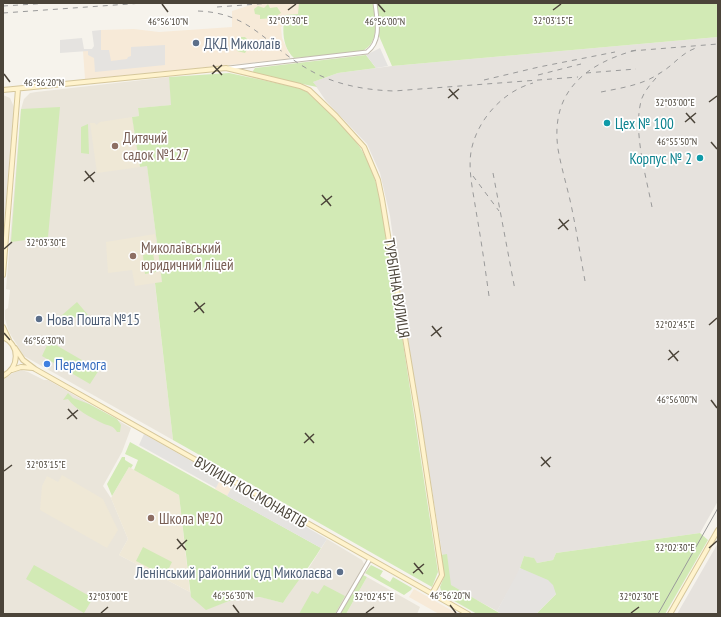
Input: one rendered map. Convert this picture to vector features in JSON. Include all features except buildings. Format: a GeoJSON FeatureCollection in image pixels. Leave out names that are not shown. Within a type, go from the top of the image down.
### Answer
{"type":"FeatureCollection","features":[{"type":"Feature","properties":{"kind":"main road","name":"ТУРБІННА ВУЛИЦЯ"},"geometry":{"type":"LineString","coordinates":[[3,90],[226,68],[300,86],[309,90],[336,116],[364,147],[372,163],[382,199],[434,518],[442,575],[432,594]]}},
{"type":"Feature","properties":{"kind":"main road"},"geometry":{"type":"LineString","coordinates":[[3,275],[18,89]]}},
{"type":"Feature","properties":{"kind":"main road"},"geometry":{"type":"LineString","coordinates":[[3,327],[10,342]]}},
{"type":"Feature","properties":{"kind":"main road"},"geometry":{"type":"LineString","coordinates":[[3,337],[10,342]]}},
{"type":"Feature","properties":{"kind":"main road","name":"ВУЛИЦЯ КОСМОНАВТІВ"},"geometry":{"type":"LineString","coordinates":[[10,342],[23,360],[35,369],[468,614]]}},
{"type":"Feature","properties":{"kind":"main road"},"geometry":{"type":"LineString","coordinates":[[3,376],[11,371],[16,360],[15,348]]}},
{"type":"Feature","properties":{"kind":"main road","name":"ВУЛИЦЯ КОСМОНАВТІВ"},"geometry":{"type":"LineString","coordinates":[[11,371],[24,366],[35,369]]}},
{"type":"Feature","properties":{"kind":"main road"},"geometry":{"type":"LineString","coordinates":[[670,614],[718,530]]}},
{"type":"Feature","properties":{"kind":"street"},"geometry":{"type":"LineString","coordinates":[[226,68],[367,52],[372,49],[378,35],[375,3]]}},
{"type":"Feature","properties":{"kind":"street"},"geometry":{"type":"LineString","coordinates":[[338,614],[370,559]]}},
{"type":"Feature","properties":{"kind":"shaded area"},"geometry":{"type":"Polygon","coordinates":[[[257,3],[299,3],[299,14],[285,15],[281,27],[282,38],[290,56],[288,59],[85,79],[83,51],[101,50],[101,30],[134,29],[159,32],[232,27],[232,11],[257,3]]]}},
{"type":"Feature","properties":{"kind":"shaded area"},"geometry":{"type":"Polygon","coordinates":[[[101,30],[101,50],[109,50],[111,61],[127,59],[131,56],[131,47],[165,45],[165,65],[95,72],[94,58],[88,55],[88,51],[60,53],[60,40],[82,38],[84,49],[92,49],[94,46],[92,31],[101,30]]]}},
{"type":"Feature","properties":{"kind":"shaded area"},"geometry":{"type":"Polygon","coordinates":[[[718,37],[718,501],[700,533],[556,553],[553,560],[537,563],[533,558],[524,556],[518,574],[497,611],[447,584],[404,315],[390,216],[380,173],[367,144],[326,101],[313,82],[338,73],[392,66],[718,37]]]}},
{"type":"Feature","properties":{"kind":"shaded area"},"geometry":{"type":"Polygon","coordinates":[[[380,48],[388,66],[376,68],[366,55],[380,48]]]}},
{"type":"Feature","properties":{"kind":"shaded area"},"geometry":{"type":"Polygon","coordinates":[[[169,77],[172,105],[138,108],[139,116],[132,117],[140,167],[147,165],[162,282],[155,284],[173,440],[24,356],[9,332],[5,319],[5,310],[8,308],[10,290],[6,289],[21,109],[24,99],[30,93],[36,92],[169,77]]]}},
{"type":"Feature","properties":{"kind":"shaded area"},"geometry":{"type":"Polygon","coordinates":[[[3,95],[10,98],[14,107],[3,239],[3,95]]]}},
{"type":"Feature","properties":{"kind":"shaded area","name":"Дитячий садок №127"},"geometry":{"type":"Polygon","coordinates":[[[132,117],[140,167],[97,173],[90,123],[95,123],[96,125],[100,122],[132,117]]]}},
{"type":"Feature","properties":{"kind":"shaded area","name":"Миколаївський юридичний ліцей"},"geometry":{"type":"Polygon","coordinates":[[[155,234],[162,282],[135,286],[132,270],[108,273],[106,242],[155,234]]]}},
{"type":"Feature","properties":{"kind":"shaded area"},"geometry":{"type":"Polygon","coordinates":[[[21,370],[44,380],[48,380],[131,428],[122,452],[103,486],[111,498],[128,539],[119,555],[190,592],[192,597],[206,609],[229,601],[261,597],[283,603],[298,579],[307,571],[327,539],[362,560],[364,564],[337,614],[3,614],[3,380],[13,373],[21,370]]]}},
{"type":"Feature","properties":{"kind":"shaded area"},"geometry":{"type":"Polygon","coordinates":[[[144,434],[221,478],[216,488],[139,445],[144,434]]]}},
{"type":"Feature","properties":{"kind":"shaded area","name":"Школа №20"},"geometry":{"type":"Polygon","coordinates":[[[129,467],[179,495],[190,592],[119,555],[128,539],[111,498],[129,467]]]}},
{"type":"Feature","properties":{"kind":"shaded area"},"geometry":{"type":"Polygon","coordinates":[[[62,475],[103,499],[118,530],[107,548],[40,510],[42,486],[47,476],[58,482],[62,475]]]}},
{"type":"Feature","properties":{"kind":"shaded area"},"geometry":{"type":"Polygon","coordinates":[[[221,478],[233,485],[227,496],[215,489],[221,478]]]}},
{"type":"Feature","properties":{"kind":"shaded area"},"geometry":{"type":"Polygon","coordinates":[[[233,485],[327,539],[321,548],[227,496],[233,485]]]}},
{"type":"Feature","properties":{"kind":"shaded area"},"geometry":{"type":"Polygon","coordinates":[[[718,543],[718,614],[677,614],[718,543]]]}},
{"type":"Feature","properties":{"kind":"shaded area"},"geometry":{"type":"Polygon","coordinates":[[[520,568],[548,580],[553,585],[556,594],[536,614],[501,614],[497,611],[520,568]]]}},
{"type":"Feature","properties":{"kind":"shaded area"},"geometry":{"type":"Polygon","coordinates":[[[367,577],[420,607],[417,614],[346,614],[367,577]]]}},
{"type":"Feature","properties":{"kind":"shaded area"},"geometry":{"type":"Polygon","coordinates":[[[414,589],[458,614],[439,614],[409,597],[414,589]]]}},
{"type":"Feature","properties":{"kind":"green space"},"geometry":{"type":"Polygon","coordinates":[[[299,3],[373,3],[375,31],[371,44],[360,52],[294,58],[287,49],[283,26],[285,15],[298,14],[299,3]]]}},
{"type":"Feature","properties":{"kind":"green space"},"geometry":{"type":"Polygon","coordinates":[[[377,3],[718,3],[718,37],[392,66],[379,36],[377,3]]]}},
{"type":"Feature","properties":{"kind":"green space"},"geometry":{"type":"Polygon","coordinates":[[[268,4],[270,8],[277,7],[281,13],[273,18],[260,19],[260,15],[255,14],[254,9],[258,6],[264,8],[268,4]]]}},
{"type":"Feature","properties":{"kind":"green space"},"geometry":{"type":"Polygon","coordinates":[[[238,37],[245,37],[247,39],[248,48],[245,53],[237,51],[235,40],[238,37]]]}},
{"type":"Feature","properties":{"kind":"green space"},"geometry":{"type":"Polygon","coordinates":[[[366,55],[376,68],[338,73],[313,82],[317,87],[254,74],[253,71],[255,68],[366,55]]]}},
{"type":"Feature","properties":{"kind":"green space"},"geometry":{"type":"Polygon","coordinates":[[[229,73],[299,88],[307,92],[339,122],[353,138],[360,147],[372,172],[381,199],[438,572],[432,587],[173,440],[155,283],[162,282],[147,166],[140,167],[132,117],[139,116],[138,108],[171,105],[169,77],[229,73]]]}},
{"type":"Feature","properties":{"kind":"green space"},"geometry":{"type":"Polygon","coordinates":[[[60,107],[48,237],[11,242],[21,109],[60,107]]]}},
{"type":"Feature","properties":{"kind":"green space"},"geometry":{"type":"Polygon","coordinates":[[[88,124],[89,154],[81,153],[81,127],[88,124]]]}},
{"type":"Feature","properties":{"kind":"green space"},"geometry":{"type":"Polygon","coordinates":[[[153,253],[156,272],[145,274],[143,255],[153,253]]]}},
{"type":"Feature","properties":{"kind":"green space"},"geometry":{"type":"Polygon","coordinates":[[[77,302],[88,315],[62,320],[63,317],[61,316],[77,302]]]}},
{"type":"Feature","properties":{"kind":"green space"},"geometry":{"type":"Polygon","coordinates":[[[49,341],[99,370],[90,384],[42,356],[49,341]]]}},
{"type":"Feature","properties":{"kind":"green space"},"geometry":{"type":"Polygon","coordinates":[[[68,393],[73,398],[89,404],[117,419],[121,425],[120,432],[117,432],[112,427],[84,413],[75,407],[68,399],[63,400],[68,393]]]}},
{"type":"Feature","properties":{"kind":"green space"},"geometry":{"type":"Polygon","coordinates":[[[130,442],[321,548],[283,603],[260,597],[229,601],[206,610],[191,597],[179,495],[134,470],[138,460],[125,454],[130,442]]]}},
{"type":"Feature","properties":{"kind":"green space"},"geometry":{"type":"Polygon","coordinates":[[[122,457],[125,457],[125,460],[133,465],[131,468],[129,467],[112,496],[107,484],[122,457]]]}},
{"type":"Feature","properties":{"kind":"green space"},"geometry":{"type":"Polygon","coordinates":[[[700,533],[708,540],[665,614],[536,614],[556,594],[520,568],[524,556],[534,558],[537,563],[553,560],[556,553],[700,533]]]}},
{"type":"Feature","properties":{"kind":"green space"},"geometry":{"type":"Polygon","coordinates":[[[143,547],[172,562],[165,576],[136,561],[143,547]]]}},
{"type":"Feature","properties":{"kind":"green space"},"geometry":{"type":"Polygon","coordinates":[[[447,554],[451,585],[501,614],[477,614],[442,594],[440,587],[444,577],[441,555],[447,554]]]}},
{"type":"Feature","properties":{"kind":"green space"},"geometry":{"type":"Polygon","coordinates":[[[34,565],[93,598],[84,613],[26,579],[34,565]]]}},
{"type":"Feature","properties":{"kind":"green space"},"geometry":{"type":"Polygon","coordinates":[[[371,565],[383,571],[380,576],[390,582],[393,577],[412,588],[411,590],[404,595],[365,573],[371,565]]]}},
{"type":"Feature","properties":{"kind":"green space"},"geometry":{"type":"Polygon","coordinates":[[[363,575],[367,577],[346,614],[340,614],[363,575]]]}},
{"type":"Feature","properties":{"kind":"green space"},"geometry":{"type":"Polygon","coordinates":[[[324,585],[345,596],[335,614],[299,614],[312,591],[318,594],[324,585]]]}},
{"type":"Feature","properties":{"kind":"tram line"},"geometry":{"type":"LineString","coordinates":[[658,614],[718,508]]}},
{"type":"Feature","properties":{"kind":"railway"},"geometry":{"type":"LineString","coordinates":[[3,6],[51,3]]}},
{"type":"Feature","properties":{"kind":"railway"},"geometry":{"type":"LineString","coordinates":[[3,13],[143,3]]}},
{"type":"Feature","properties":{"kind":"railway"},"geometry":{"type":"LineString","coordinates":[[217,7],[272,3]]}},
{"type":"Feature","properties":{"kind":"railway"},"geometry":{"type":"LineString","coordinates":[[198,11],[216,13],[231,17],[256,31],[292,59],[316,74],[359,88],[394,91],[578,77]]}},
{"type":"Feature","properties":{"kind":"railway"},"geometry":{"type":"LineString","coordinates":[[631,51],[718,44]]}},
{"type":"Feature","properties":{"kind":"railway"},"geometry":{"type":"LineString","coordinates":[[601,92],[632,86],[653,77],[665,70],[686,53],[696,48]]}},
{"type":"Feature","properties":{"kind":"railway"},"geometry":{"type":"LineString","coordinates":[[585,281],[572,210],[558,149],[557,129],[560,111],[566,96],[575,83],[587,72],[601,63],[636,50]]}},
{"type":"Feature","properties":{"kind":"railway"},"geometry":{"type":"LineString","coordinates":[[484,80],[539,67],[615,52]]}},
{"type":"Feature","properties":{"kind":"railway"},"geometry":{"type":"LineString","coordinates":[[538,75],[581,64]]}},
{"type":"Feature","properties":{"kind":"railway"},"geometry":{"type":"LineString","coordinates":[[586,73],[636,69]]}},
{"type":"Feature","properties":{"kind":"railway"},"geometry":{"type":"LineString","coordinates":[[652,207],[641,152],[638,123],[642,98],[660,73]]}},
{"type":"Feature","properties":{"kind":"railway"},"geometry":{"type":"LineString","coordinates":[[489,296],[471,179],[470,162],[472,147],[480,126],[494,107],[512,92],[533,83]]}},
{"type":"Feature","properties":{"kind":"railway"},"geometry":{"type":"LineString","coordinates":[[493,173],[515,290]]}},
{"type":"Feature","properties":{"kind":"railway"},"geometry":{"type":"LineString","coordinates":[[473,176],[499,211]]}},
{"type":"Feature","properties":{"kind":"place","name":"ДКД Миколаїв"},"geometry":{"type":"Point","coordinates":[196,43]}},
{"type":"Feature","properties":{"kind":"place","name":"Цех № 100"},"geometry":{"type":"Point","coordinates":[607,123]}},
{"type":"Feature","properties":{"kind":"place","name":"Дитячий садок №127"},"geometry":{"type":"Point","coordinates":[115,146]}},
{"type":"Feature","properties":{"kind":"place","name":"Корпус № 2"},"geometry":{"type":"Point","coordinates":[700,158]}},
{"type":"Feature","properties":{"kind":"place","name":"Миколаївський юридичний ліцей"},"geometry":{"type":"Point","coordinates":[133,256]}},
{"type":"Feature","properties":{"kind":"place","name":"Нова Пошта №15"},"geometry":{"type":"Point","coordinates":[39,319]}},
{"type":"Feature","properties":{"kind":"place","name":"Перемога"},"geometry":{"type":"Point","coordinates":[47,364]}},
{"type":"Feature","properties":{"kind":"place","name":"Школа №20"},"geometry":{"type":"Point","coordinates":[151,518]}},
{"type":"Feature","properties":{"kind":"place","name":"Ленінський районний суд Миколаєва"},"geometry":{"type":"Point","coordinates":[340,572]}}]}
